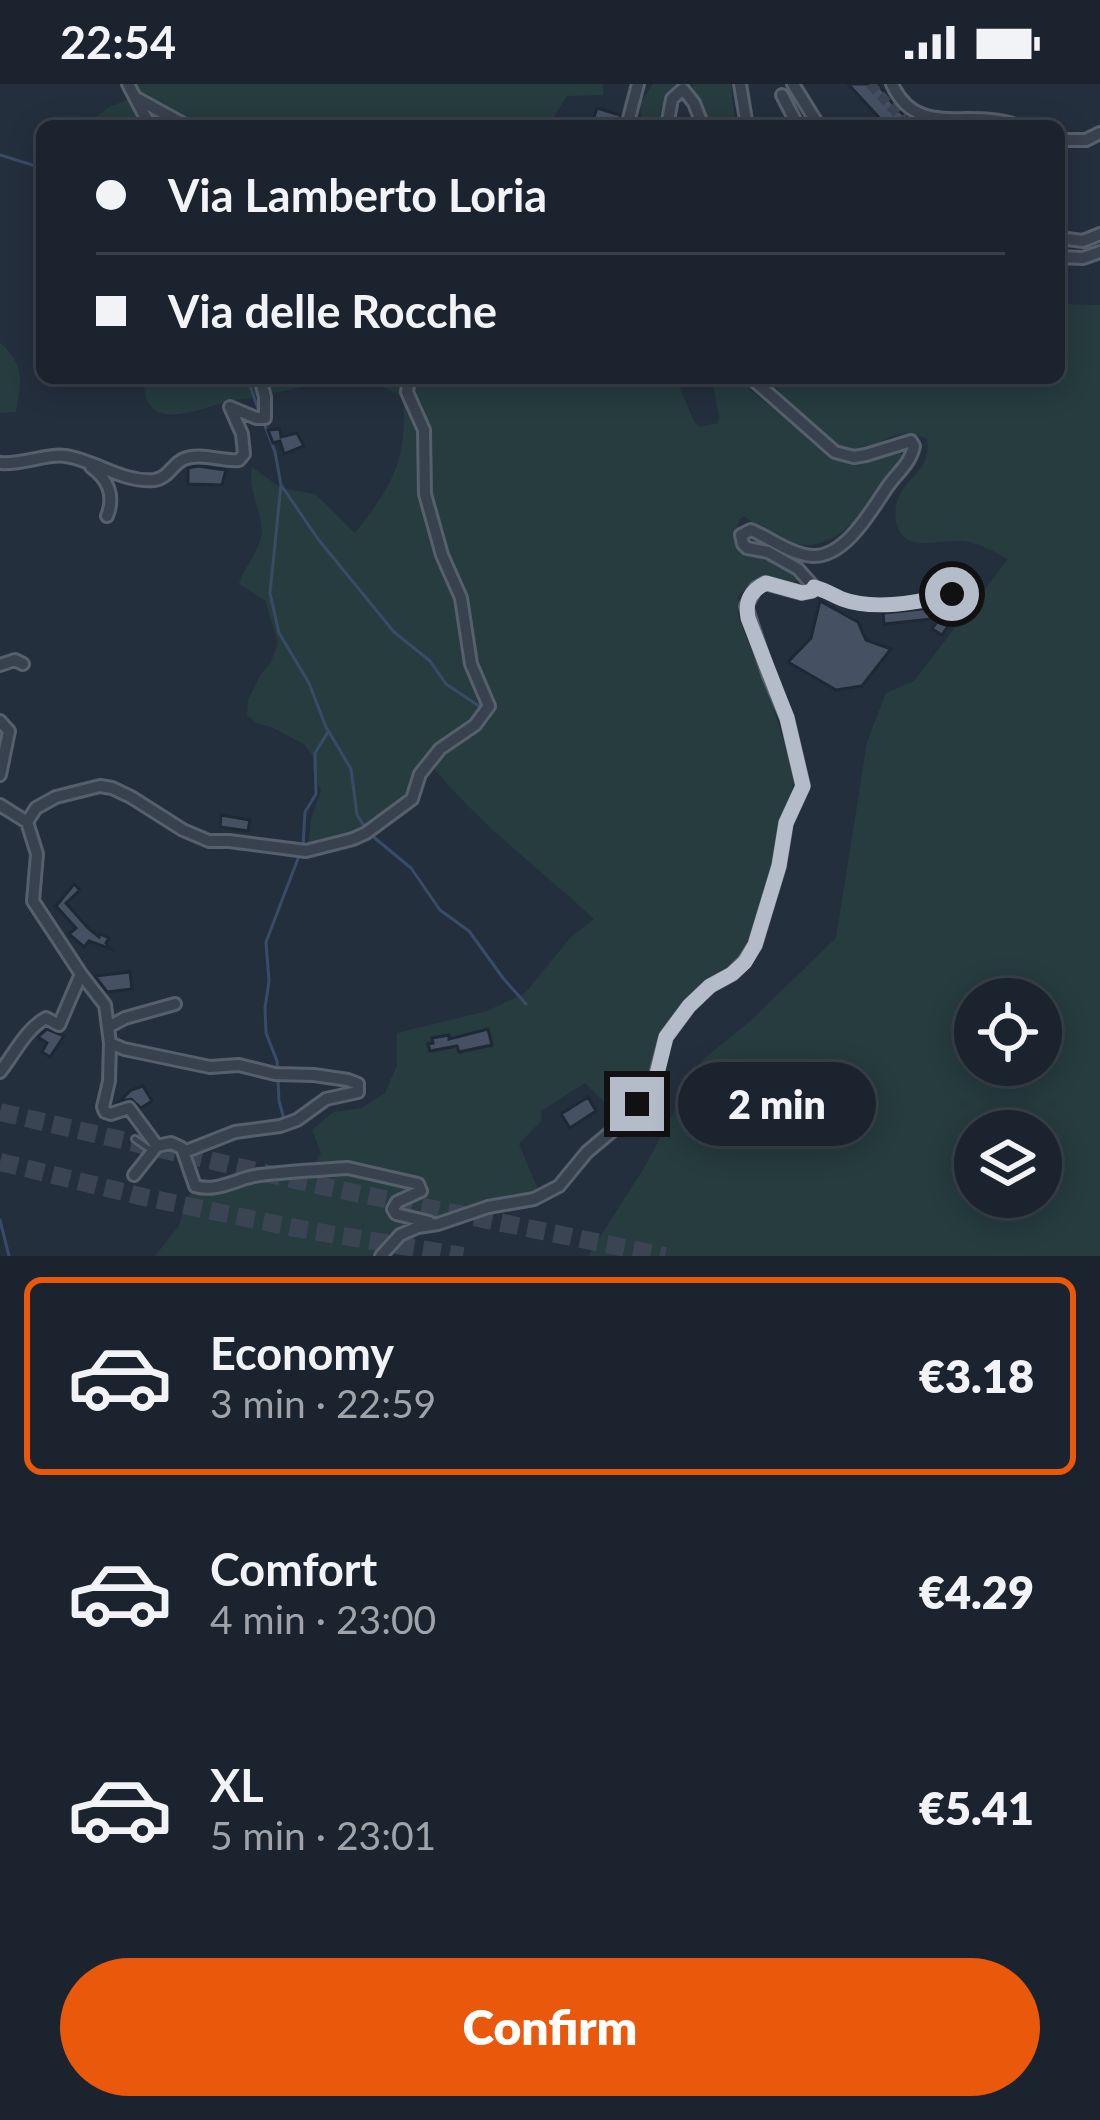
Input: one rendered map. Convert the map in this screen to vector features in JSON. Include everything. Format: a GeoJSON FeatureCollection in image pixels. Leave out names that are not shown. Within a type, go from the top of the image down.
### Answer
{"type":"FeatureCollection","features":[{"type":"Feature","properties":{"kind":"street"},"geometry":{"type":"LineString","coordinates":[[128,84],[147,120]]}},
{"type":"Feature","properties":{"kind":"street"},"geometry":{"type":"LineString","coordinates":[[629,120],[638,84]]}},
{"type":"Feature","properties":{"kind":"street"},"geometry":{"type":"LineString","coordinates":[[740,84],[746,120]]}},
{"type":"Feature","properties":{"kind":"street"},"geometry":{"type":"LineString","coordinates":[[793,84],[815,120]]}},
{"type":"Feature","properties":{"kind":"street"},"geometry":{"type":"LineString","coordinates":[[892,84],[905,104],[922,117],[937,120]]}},
{"type":"Feature","properties":{"kind":"street"},"geometry":{"type":"LineString","coordinates":[[669,120],[672,99],[683,89],[701,120]]}},
{"type":"Feature","properties":{"kind":"street"},"geometry":{"type":"LineString","coordinates":[[782,95],[795,120]]}},
{"type":"Feature","properties":{"kind":"street"},"geometry":{"type":"LineString","coordinates":[[138,99],[176,120]]}},
{"type":"Feature","properties":{"kind":"street"},"geometry":{"type":"LineString","coordinates":[[632,109],[636,120]]}},
{"type":"Feature","properties":{"kind":"street"},"geometry":{"type":"LineString","coordinates":[[1065,140],[1086,140],[1100,133]]}},
{"type":"Feature","properties":{"kind":"street"},"geometry":{"type":"LineString","coordinates":[[1065,239],[1083,242],[1100,234]]}},
{"type":"Feature","properties":{"kind":"street"},"geometry":{"type":"LineString","coordinates":[[1065,257],[1083,258],[1100,251]]}},
{"type":"Feature","properties":{"kind":"street"},"geometry":{"type":"LineString","coordinates":[[88,465],[150,481],[164,478],[181,460],[239,460],[244,454],[242,434],[230,407],[261,418],[265,397],[262,384]]}},
{"type":"Feature","properties":{"kind":"street"},"geometry":{"type":"LineString","coordinates":[[27,822],[36,808],[56,797],[100,786],[131,796],[209,841],[306,851],[353,839],[412,800],[420,774],[440,748],[475,725],[489,706],[471,664],[461,598],[425,494],[424,430],[407,392],[409,384]]}},
{"type":"Feature","properties":{"kind":"street"},"geometry":{"type":"LineString","coordinates":[[381,1256],[400,1234],[534,1198],[559,1186],[650,1088],[666,1037],[689,1006],[745,962],[755,945],[779,866],[786,823],[803,786],[787,718],[746,606],[756,588],[766,583],[802,593],[814,587],[799,569],[768,552],[747,548],[741,536],[751,530],[808,555],[827,553],[864,522],[907,465],[914,446],[904,441],[879,454],[854,457],[836,452],[759,384]]}},
{"type":"Feature","properties":{"kind":"street"},"geometry":{"type":"LineString","coordinates":[[0,463],[65,455],[88,465],[109,488],[112,503],[107,516]]}},
{"type":"Feature","properties":{"kind":"street"},"geometry":{"type":"LineString","coordinates":[[0,665],[15,660],[23,664]]}},
{"type":"Feature","properties":{"kind":"street"},"geometry":{"type":"LineString","coordinates":[[0,722],[9,731],[0,776]]}},
{"type":"Feature","properties":{"kind":"street"},"geometry":{"type":"LineString","coordinates":[[0,806],[27,822],[37,854],[33,901],[105,1006],[110,1026],[105,1112],[129,1108],[154,1149]]}},
{"type":"Feature","properties":{"kind":"street"},"geometry":{"type":"LineString","coordinates":[[0,1072],[38,1022],[46,1018],[59,1024],[81,974]]}},
{"type":"Feature","properties":{"kind":"street"},"geometry":{"type":"LineString","coordinates":[[110,1026],[175,1004]]}},
{"type":"Feature","properties":{"kind":"street"},"geometry":{"type":"LineString","coordinates":[[110,1043],[210,1067],[239,1065],[358,1084],[358,1091],[326,1099],[297,1120],[235,1132],[184,1152]]}},
{"type":"Feature","properties":{"kind":"street"},"geometry":{"type":"LineString","coordinates":[[134,1175],[154,1149],[175,1143],[184,1152],[195,1186],[202,1189],[258,1175],[348,1168],[418,1184],[421,1191],[393,1209],[396,1214],[438,1224]]}},
{"type":"Feature","properties":{"kind":"lane"},"geometry":{"type":"LineString","coordinates":[[814,587],[844,600],[875,604],[952,594]]}},
{"type":"Feature","properties":{"kind":"lane"},"geometry":{"type":"LineString","coordinates":[[135,1139],[154,1149]]}},
{"type":"Feature","properties":{"kind":"green space"},"geometry":{"type":"Polygon","coordinates":[[[136,84],[603,84],[603,95],[567,96],[552,120],[92,120],[107,108],[141,94],[136,84]]]}},
{"type":"Feature","properties":{"kind":"green space"},"geometry":{"type":"Polygon","coordinates":[[[653,84],[677,84],[661,107],[659,120],[641,120],[640,103],[653,84]]]}},
{"type":"Feature","properties":{"kind":"green space"},"geometry":{"type":"Polygon","coordinates":[[[692,84],[731,84],[737,120],[705,120],[692,84]]]}},
{"type":"Feature","properties":{"kind":"green space"},"geometry":{"type":"Polygon","coordinates":[[[1065,304],[1100,305],[1100,1256],[588,1256],[644,1168],[702,1060],[747,1024],[836,938],[867,742],[886,693],[914,681],[1008,559],[970,542],[916,542],[901,534],[896,506],[925,460],[927,439],[906,434],[855,450],[833,442],[775,384],[1065,384],[1065,304]]]}},
{"type":"Feature","properties":{"kind":"green space"},"geometry":{"type":"Polygon","coordinates":[[[0,343],[20,374],[16,412],[0,413],[0,343]]]}},
{"type":"Feature","properties":{"kind":"green space"},"geometry":{"type":"Polygon","coordinates":[[[145,384],[320,384],[183,414],[155,410],[145,384]]]}},
{"type":"Feature","properties":{"kind":"green space"},"geometry":{"type":"Polygon","coordinates":[[[372,384],[678,384],[700,427],[718,423],[713,386],[708,384],[746,384],[835,457],[861,463],[899,450],[902,456],[860,515],[831,539],[798,544],[744,516],[739,520],[735,539],[741,551],[781,564],[800,579],[763,580],[738,597],[739,619],[766,682],[795,780],[751,943],[740,961],[698,990],[668,1026],[646,1086],[619,1117],[585,1083],[541,1111],[542,1120],[519,1144],[539,1192],[408,1225],[371,1256],[155,1256],[178,1227],[194,1183],[313,1165],[321,1153],[312,1130],[333,1112],[362,1108],[385,1093],[397,1065],[397,1033],[487,1011],[525,993],[571,937],[594,919],[485,823],[427,759],[407,798],[393,811],[347,836],[308,846],[321,791],[313,756],[304,744],[247,715],[248,700],[278,643],[265,600],[239,584],[262,530],[252,467],[281,488],[315,494],[355,533],[379,501],[400,455],[403,398],[372,384]]]}},
{"type":"Feature","properties":{"kind":"building"},"geometry":{"type":"Polygon","coordinates":[[[848,84],[878,84],[910,120],[881,120],[848,84]]]}},
{"type":"Feature","properties":{"kind":"building"},"geometry":{"type":"Polygon","coordinates":[[[597,108],[620,115],[619,120],[593,120],[597,108]]]}},
{"type":"Feature","properties":{"kind":"building"},"geometry":{"type":"Polygon","coordinates":[[[280,429],[281,437],[297,433],[304,446],[284,454],[280,441],[273,443],[268,430],[280,429]]]}},
{"type":"Feature","properties":{"kind":"building"},"geometry":{"type":"Polygon","coordinates":[[[188,468],[226,470],[222,485],[188,484],[188,468]]]}},
{"type":"Feature","properties":{"kind":"building"},"geometry":{"type":"Polygon","coordinates":[[[820,601],[858,622],[866,640],[891,649],[862,686],[836,690],[788,662],[811,638],[820,601]]]}},
{"type":"Feature","properties":{"kind":"building"},"geometry":{"type":"Polygon","coordinates":[[[947,607],[957,613],[942,635],[932,629],[947,607]]]}},
{"type":"Feature","properties":{"kind":"building"},"geometry":{"type":"Polygon","coordinates":[[[931,608],[932,619],[884,624],[883,613],[931,608]]]}},
{"type":"Feature","properties":{"kind":"building"},"geometry":{"type":"Polygon","coordinates":[[[221,815],[250,820],[248,831],[220,827],[221,815]]]}},
{"type":"Feature","properties":{"kind":"building"},"geometry":{"type":"Polygon","coordinates":[[[74,884],[80,890],[66,903],[99,937],[109,938],[106,943],[111,949],[89,941],[84,947],[69,934],[76,928],[56,906],[74,884]]]}},
{"type":"Feature","properties":{"kind":"building"},"geometry":{"type":"Polygon","coordinates":[[[130,972],[132,989],[107,992],[95,976],[130,972]]]}},
{"type":"Feature","properties":{"kind":"building"},"geometry":{"type":"Polygon","coordinates":[[[47,1029],[64,1036],[50,1057],[42,1052],[47,1043],[38,1037],[47,1029]]]}},
{"type":"Feature","properties":{"kind":"building"},"geometry":{"type":"Polygon","coordinates":[[[488,1029],[492,1045],[459,1052],[457,1046],[430,1051],[432,1038],[449,1035],[449,1039],[488,1029]]]}},
{"type":"Feature","properties":{"kind":"building"},"geometry":{"type":"Polygon","coordinates":[[[143,1086],[152,1101],[141,1108],[131,1099],[120,1101],[131,1090],[143,1086]]]}},
{"type":"Feature","properties":{"kind":"building"},"geometry":{"type":"Polygon","coordinates":[[[588,1097],[596,1111],[570,1128],[561,1114],[588,1097]]]}},
{"type":"Feature","properties":{"kind":"waterway"},"geometry":{"type":"LineString","coordinates":[[0,155],[36,166]]}},
{"type":"Feature","properties":{"kind":"waterway"},"geometry":{"type":"LineString","coordinates":[[249,384],[260,414]]}},
{"type":"Feature","properties":{"kind":"waterway"},"geometry":{"type":"LineString","coordinates":[[264,423],[281,485],[318,539],[394,632],[430,661],[446,684],[479,706]]}},
{"type":"Feature","properties":{"kind":"waterway"},"geometry":{"type":"LineString","coordinates":[[281,485],[270,593],[279,633],[351,769],[357,815],[365,827]]}},
{"type":"Feature","properties":{"kind":"waterway"},"geometry":{"type":"LineString","coordinates":[[303,847],[305,812],[316,794],[315,753],[328,732]]}},
{"type":"Feature","properties":{"kind":"waterway"},"geometry":{"type":"LineString","coordinates":[[371,835],[411,868],[440,910],[469,931],[526,1004]]}},
{"type":"Feature","properties":{"kind":"waterway"},"geometry":{"type":"LineString","coordinates":[[284,1119],[277,1061],[266,1033],[266,942],[299,856]]}},
{"type":"Feature","properties":{"kind":"waterway"},"geometry":{"type":"LineString","coordinates":[[0,1220],[9,1256]]}},
{"type":"Feature","properties":{"kind":"tunnel"},"geometry":{"type":"LineString","coordinates":[[870,84],[903,120]]}},
{"type":"Feature","properties":{"kind":"tunnel"},"geometry":{"type":"LineString","coordinates":[[0,1112],[321,1186],[665,1256]]}},
{"type":"Feature","properties":{"kind":"tunnel"},"geometry":{"type":"LineString","coordinates":[[0,1162],[295,1228],[463,1256]]}},
{"type":"Feature","properties":{"kind":"route"},"geometry":{"type":"LineString","coordinates":[[637,1104],[656,1078],[666,1037],[689,1006],[745,962],[755,945],[779,866],[786,823],[803,786],[787,718],[748,618],[750,596],[766,583],[802,593],[814,587],[844,600],[875,604],[952,594]]}}]}
